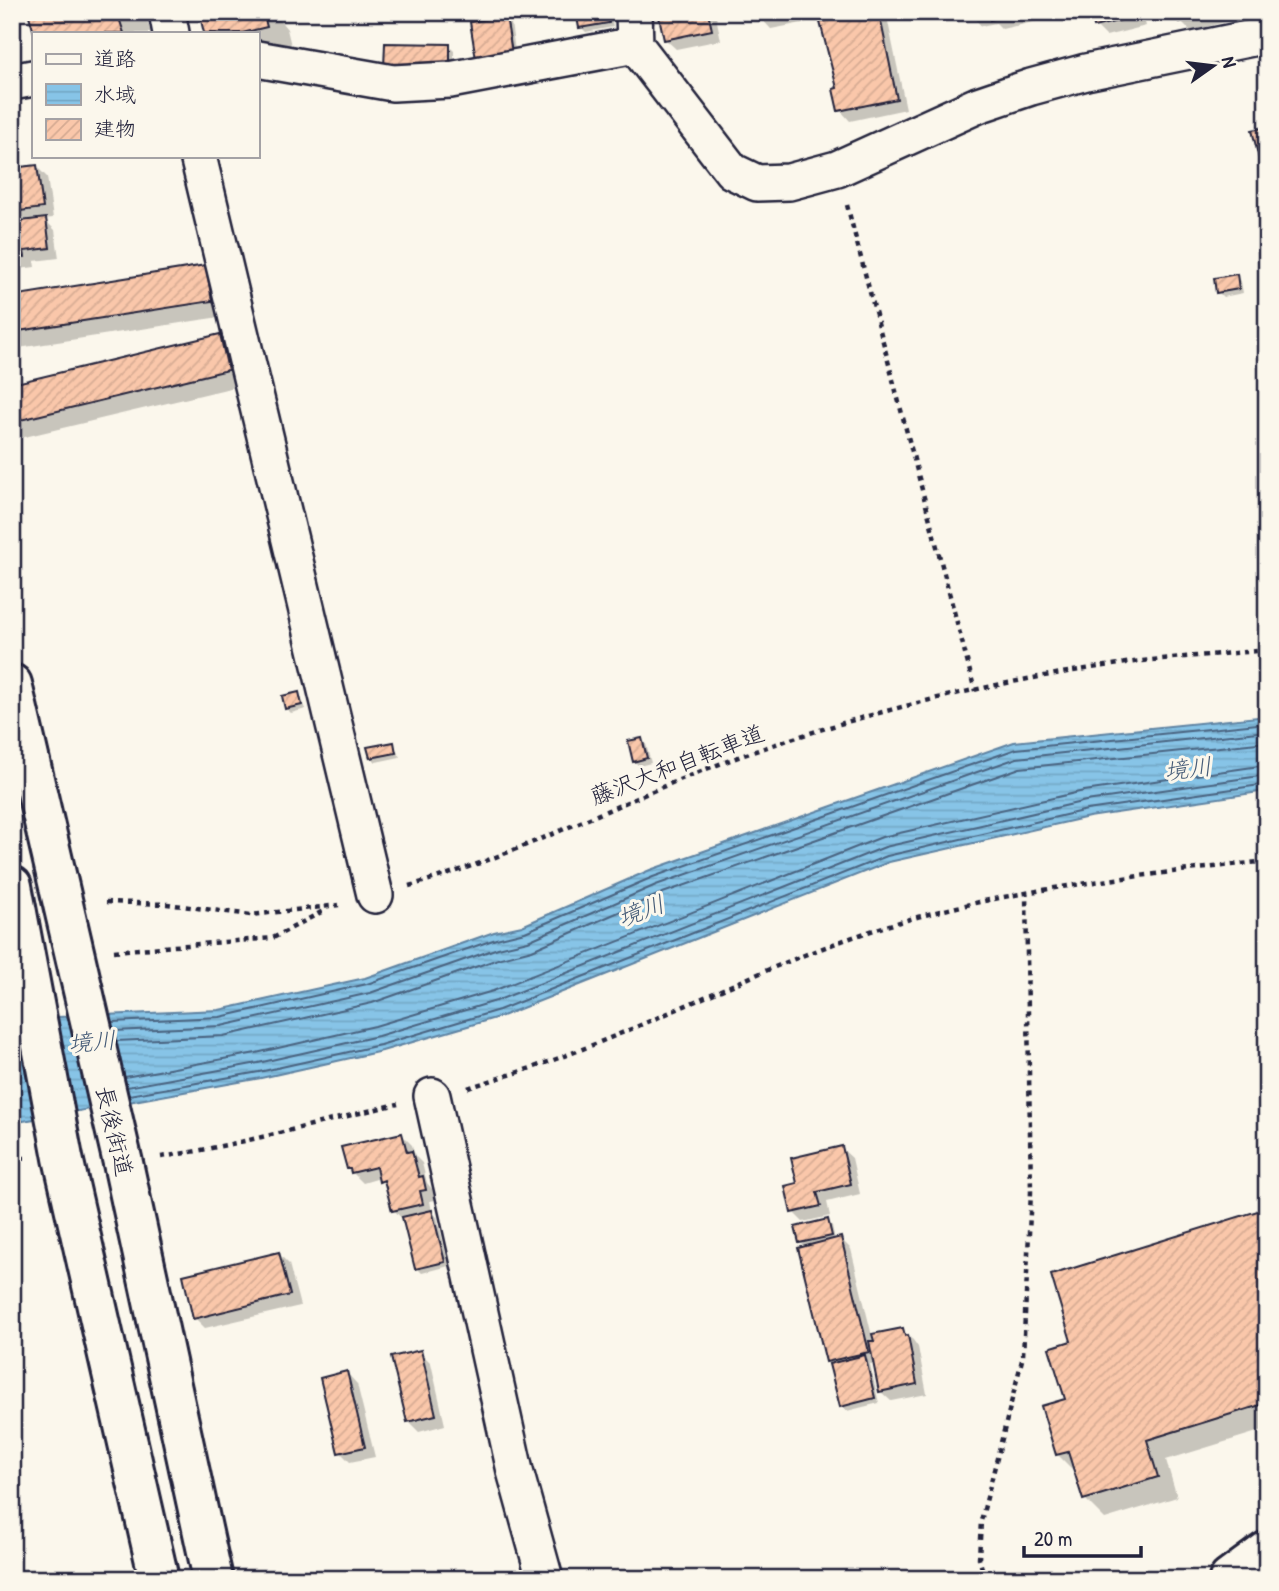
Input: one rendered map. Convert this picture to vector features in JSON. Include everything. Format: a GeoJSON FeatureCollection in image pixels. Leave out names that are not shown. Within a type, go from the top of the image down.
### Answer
{"type":"FeatureCollection","features":[{"type":"Feature","properties":{"kind":"main road","name":"長後街道"},"geometry":{"type":"LineString","coordinates":[[12,684],[121,1153],[213,1579]]}},
{"type":"Feature","properties":{"kind":"main road"},"geometry":{"type":"LineString","coordinates":[[12,886],[63,1158],[159,1579]]}},
{"type":"Feature","properties":{"kind":"main road"},"geometry":{"type":"LineString","coordinates":[[1229,1579],[1267,1551]]}},
{"type":"Feature","properties":{"kind":"street"},"geometry":{"type":"LineString","coordinates":[[167,12],[171,32]]}},
{"type":"Feature","properties":{"kind":"street"},"geometry":{"type":"LineString","coordinates":[[259,59],[393,83],[450,80],[634,29],[732,170],[757,183],[789,183],[837,169],[978,105],[1031,87],[1086,72],[1267,35]]}},
{"type":"Feature","properties":{"kind":"street"},"geometry":{"type":"LineString","coordinates":[[12,82],[32,78]]}},
{"type":"Feature","properties":{"kind":"street"},"geometry":{"type":"LineString","coordinates":[[198,158],[374,895]]}},
{"type":"Feature","properties":{"kind":"street"},"geometry":{"type":"LineString","coordinates":[[432,1096],[515,1471],[545,1579]]}},
{"type":"Feature","properties":{"kind":"path"},"geometry":{"type":"LineString","coordinates":[[837,169],[975,691]]}},
{"type":"Feature","properties":{"kind":"path","name":"藤沢大和自転車道"},"geometry":{"type":"LineString","coordinates":[[106,902],[167,904],[251,915],[329,908],[512,851],[630,799],[744,755],[879,712],[1119,664],[1267,650]]}},
{"type":"Feature","properties":{"kind":"path"},"geometry":{"type":"LineString","coordinates":[[121,1153],[225,1147],[272,1132],[432,1096],[549,1062],[746,978],[858,935],[972,904],[1118,878],[1267,861]]}},
{"type":"Feature","properties":{"kind":"path"},"geometry":{"type":"LineString","coordinates":[[985,1579],[979,1558],[981,1521],[1023,1356],[1031,1192],[1026,894]]}},
{"type":"Feature","properties":{"kind":"path"},"geometry":{"type":"LineString","coordinates":[[73,954],[272,938],[329,908]]}},
{"type":"Feature","properties":{"kind":"water","name":"境川"},"geometry":{"type":"Polygon","coordinates":[[[1267,716],[1267,791],[1089,817],[889,862],[502,1016],[382,1051],[261,1078],[12,1123],[12,1019],[219,1010],[365,978],[494,932],[522,926],[650,870],[1014,742],[1267,716]]]}},
{"type":"Feature","properties":{"kind":"building"},"geometry":{"type":"Polygon","coordinates":[[[28,12],[117,12],[124,32],[34,32],[28,12]]]}},
{"type":"Feature","properties":{"kind":"building"},"geometry":{"type":"Polygon","coordinates":[[[199,12],[263,12],[267,27],[246,32],[204,32],[199,12]]]}},
{"type":"Feature","properties":{"kind":"building"},"geometry":{"type":"Polygon","coordinates":[[[576,12],[608,12],[609,23],[579,28],[576,12]]]}},
{"type":"Feature","properties":{"kind":"building"},"geometry":{"type":"Polygon","coordinates":[[[658,12],[708,12],[712,30],[664,40],[658,12]]]}},
{"type":"Feature","properties":{"kind":"building"},"geometry":{"type":"Polygon","coordinates":[[[824,12],[879,12],[897,99],[838,111],[833,89],[837,88],[820,22],[826,21],[824,12]]]}},
{"type":"Feature","properties":{"kind":"building"},"geometry":{"type":"Polygon","coordinates":[[[968,12],[989,12],[969,17],[968,12]]]}},
{"type":"Feature","properties":{"kind":"building"},"geometry":{"type":"Polygon","coordinates":[[[989,12],[1024,12],[990,20],[989,12]]]}},
{"type":"Feature","properties":{"kind":"building"},"geometry":{"type":"Polygon","coordinates":[[[1091,12],[1135,12],[1137,16],[1094,27],[1091,12]]]}},
{"type":"Feature","properties":{"kind":"building"},"geometry":{"type":"Polygon","coordinates":[[[1177,12],[1214,12],[1179,22],[1177,12]]]}},
{"type":"Feature","properties":{"kind":"building"},"geometry":{"type":"Polygon","coordinates":[[[506,16],[512,53],[476,59],[470,22],[506,16]]]}},
{"type":"Feature","properties":{"kind":"building"},"geometry":{"type":"Polygon","coordinates":[[[385,43],[450,44],[450,69],[384,68],[385,43]]]}},
{"type":"Feature","properties":{"kind":"building"},"geometry":{"type":"Polygon","coordinates":[[[1267,127],[1267,165],[1261,167],[1252,130],[1267,127]]]}},
{"type":"Feature","properties":{"kind":"building"},"geometry":{"type":"Polygon","coordinates":[[[37,165],[43,208],[12,212],[12,168],[37,165]]]}},
{"type":"Feature","properties":{"kind":"building"},"geometry":{"type":"Polygon","coordinates":[[[46,218],[50,248],[24,251],[25,257],[12,259],[12,222],[46,218]]]}},
{"type":"Feature","properties":{"kind":"building"},"geometry":{"type":"Polygon","coordinates":[[[206,265],[212,301],[12,332],[12,296],[206,265]]]}},
{"type":"Feature","properties":{"kind":"building"},"geometry":{"type":"Polygon","coordinates":[[[1237,274],[1239,289],[1216,293],[1214,278],[1237,274]]]}},
{"type":"Feature","properties":{"kind":"building"},"geometry":{"type":"Polygon","coordinates":[[[220,334],[228,370],[12,422],[12,384],[220,334]]]}},
{"type":"Feature","properties":{"kind":"building"},"geometry":{"type":"Polygon","coordinates":[[[299,692],[302,705],[285,709],[282,696],[299,692]]]}},
{"type":"Feature","properties":{"kind":"building"},"geometry":{"type":"Polygon","coordinates":[[[642,738],[647,758],[633,762],[628,741],[642,738]]]}},
{"type":"Feature","properties":{"kind":"building"},"geometry":{"type":"Polygon","coordinates":[[[394,742],[396,753],[370,758],[367,747],[394,742]]]}},
{"type":"Feature","properties":{"kind":"building"},"geometry":{"type":"Polygon","coordinates":[[[402,1133],[407,1152],[412,1151],[419,1177],[423,1176],[426,1190],[420,1191],[423,1204],[392,1211],[384,1180],[379,1182],[376,1167],[351,1173],[350,1169],[347,1169],[341,1147],[402,1133]]]}},
{"type":"Feature","properties":{"kind":"building"},"geometry":{"type":"Polygon","coordinates":[[[842,1146],[851,1184],[817,1192],[821,1206],[791,1213],[785,1186],[797,1183],[791,1158],[842,1146]]]}},
{"type":"Feature","properties":{"kind":"building"},"geometry":{"type":"Polygon","coordinates":[[[1267,1208],[1267,1403],[1147,1440],[1158,1477],[1083,1500],[1068,1452],[1056,1455],[1041,1406],[1065,1399],[1049,1348],[1071,1341],[1051,1275],[1267,1208]]]}},
{"type":"Feature","properties":{"kind":"building"},"geometry":{"type":"Polygon","coordinates":[[[432,1210],[445,1262],[415,1269],[402,1217],[432,1210]]]}},
{"type":"Feature","properties":{"kind":"building"},"geometry":{"type":"Polygon","coordinates":[[[828,1219],[832,1236],[799,1243],[795,1227],[828,1219]]]}},
{"type":"Feature","properties":{"kind":"building"},"geometry":{"type":"Polygon","coordinates":[[[841,1237],[869,1352],[826,1362],[798,1248],[841,1237]]]}},
{"type":"Feature","properties":{"kind":"building"},"geometry":{"type":"Polygon","coordinates":[[[279,1252],[290,1295],[193,1319],[183,1275],[279,1252]]]}},
{"type":"Feature","properties":{"kind":"building"},"geometry":{"type":"Polygon","coordinates":[[[903,1328],[905,1336],[908,1335],[917,1384],[879,1392],[869,1341],[874,1341],[872,1334],[903,1328]]]}},
{"type":"Feature","properties":{"kind":"building"},"geometry":{"type":"Polygon","coordinates":[[[421,1350],[436,1415],[407,1422],[391,1357],[421,1350]]]}},
{"type":"Feature","properties":{"kind":"building"},"geometry":{"type":"Polygon","coordinates":[[[865,1355],[875,1398],[840,1407],[829,1364],[865,1355]]]}},
{"type":"Feature","properties":{"kind":"building"},"geometry":{"type":"Polygon","coordinates":[[[347,1371],[365,1447],[338,1453],[320,1378],[347,1371]]]}}]}
